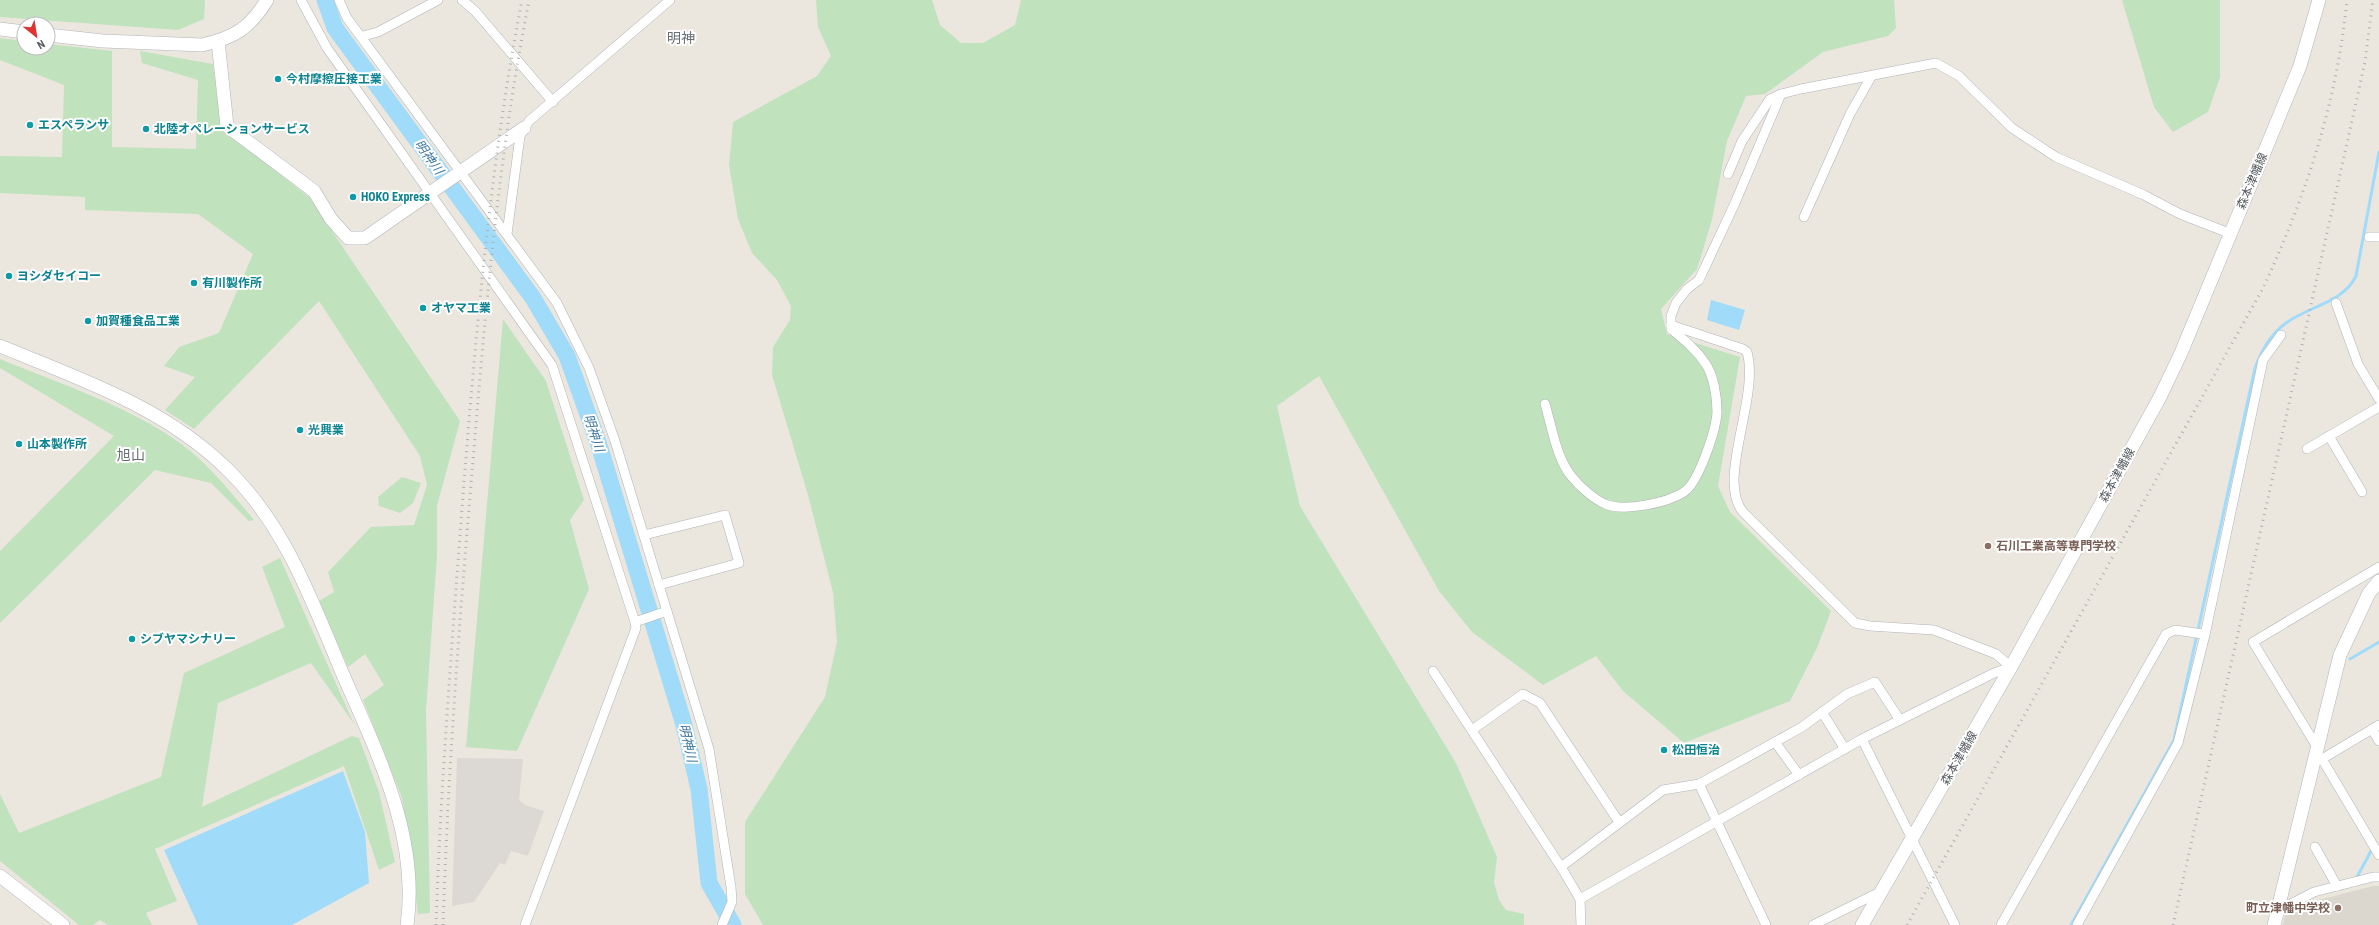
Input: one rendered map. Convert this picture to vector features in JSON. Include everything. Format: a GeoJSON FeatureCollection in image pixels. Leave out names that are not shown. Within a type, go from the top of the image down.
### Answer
{"type":"FeatureCollection","features":[{"type":"Feature","properties":{"kind":"street"},"geometry":{"type":"LineString","coordinates":[[56,36],[103,41],[191,46],[218,41],[243,29],[257,16],[267,0]]}},
{"type":"Feature","properties":{"kind":"street"},"geometry":{"type":"LineString","coordinates":[[301,0],[327,48],[435,191],[552,365],[635,622],[636,628],[591,752],[525,925]]}},
{"type":"Feature","properties":{"kind":"street"},"geometry":{"type":"LineString","coordinates":[[339,0],[347,18],[363,36],[460,174],[558,303],[589,368],[616,441],[659,585],[664,612],[709,749],[731,887],[732,902],[722,925]]}},
{"type":"Feature","properties":{"kind":"street"},"geometry":{"type":"LineString","coordinates":[[363,36],[378,32],[438,0]]}},
{"type":"Feature","properties":{"kind":"street"},"geometry":{"type":"LineString","coordinates":[[462,0],[475,11],[553,102]]}},
{"type":"Feature","properties":{"kind":"street"},"geometry":{"type":"LineString","coordinates":[[507,234],[520,136],[524,128],[529,121],[553,102],[670,0]]}},
{"type":"Feature","properties":{"kind":"street","name":"森本津幡線"},"geometry":{"type":"LineString","coordinates":[[1862,925],[2011,667],[2160,396],[2181,353],[2229,233],[2300,66],[2319,0]]}},
{"type":"Feature","properties":{"kind":"street"},"geometry":{"type":"LineString","coordinates":[[0,30],[16,31]]}},
{"type":"Feature","properties":{"kind":"street"},"geometry":{"type":"LineString","coordinates":[[218,41],[227,126],[314,191],[331,219],[348,238],[365,238],[460,174],[471,163],[524,128]]}},
{"type":"Feature","properties":{"kind":"street"},"geometry":{"type":"LineString","coordinates":[[1728,174],[1742,141],[1770,99],[1781,94],[1864,76],[1871,77],[1936,64],[1959,76],[2012,128],[2056,157],[2144,195],[2180,214],[2229,233]]}},
{"type":"Feature","properties":{"kind":"street"},"geometry":{"type":"LineString","coordinates":[[1804,217],[1850,114],[1871,77]]}},
{"type":"Feature","properties":{"kind":"street"},"geometry":{"type":"LineString","coordinates":[[1545,404],[1563,462],[1572,477],[1605,504],[1620,507],[1664,501],[1685,492],[1696,479],[1717,413],[1715,390],[1706,364],[1694,348],[1671,329],[1671,316],[1676,303],[1687,289],[1699,280],[1735,203],[1781,94]]}},
{"type":"Feature","properties":{"kind":"street"},"geometry":{"type":"LineString","coordinates":[[2369,237],[2379,237]]}},
{"type":"Feature","properties":{"kind":"street"},"geometry":{"type":"LineString","coordinates":[[2336,304],[2358,364],[2379,398]]}},
{"type":"Feature","properties":{"kind":"street"},"geometry":{"type":"LineString","coordinates":[[1580,899],[1862,739],[2011,667],[1996,654],[1934,630],[1870,626],[1855,622],[1744,512],[1737,501],[1734,475],[1748,399],[1750,370],[1747,352],[1743,349],[1671,325]]}},
{"type":"Feature","properties":{"kind":"street"},"geometry":{"type":"LineString","coordinates":[[2077,925],[2178,743],[2205,635],[2263,360],[2281,335]]}},
{"type":"Feature","properties":{"kind":"street"},"geometry":{"type":"LineString","coordinates":[[0,346],[128,400],[171,424],[227,468],[257,501],[284,541],[305,585],[387,777],[400,821],[406,857],[409,887],[407,925]]}},
{"type":"Feature","properties":{"kind":"street"},"geometry":{"type":"LineString","coordinates":[[2307,449],[2379,407]]}},
{"type":"Feature","properties":{"kind":"street"},"geometry":{"type":"LineString","coordinates":[[2329,436],[2362,492]]}},
{"type":"Feature","properties":{"kind":"street"},"geometry":{"type":"LineString","coordinates":[[644,535],[724,516],[727,522],[739,563],[659,585]]}},
{"type":"Feature","properties":{"kind":"street"},"geometry":{"type":"LineString","coordinates":[[2379,567],[2253,642],[2318,755],[2379,855]]}},
{"type":"Feature","properties":{"kind":"street"},"geometry":{"type":"LineString","coordinates":[[2274,925],[2318,755],[2340,655],[2369,592],[2379,581]]}},
{"type":"Feature","properties":{"kind":"street"},"geometry":{"type":"LineString","coordinates":[[635,622],[664,612]]}},
{"type":"Feature","properties":{"kind":"street"},"geometry":{"type":"LineString","coordinates":[[2001,925],[2166,634],[2175,630],[2198,633]]}},
{"type":"Feature","properties":{"kind":"street"},"geometry":{"type":"LineString","coordinates":[[1433,671],[1561,867],[1580,899],[1581,925]]}},
{"type":"Feature","properties":{"kind":"street"},"geometry":{"type":"LineString","coordinates":[[1561,867],[1663,790],[1699,784],[1802,727],[1847,694],[1875,682],[1900,720]]}},
{"type":"Feature","properties":{"kind":"street"},"geometry":{"type":"LineString","coordinates":[[1472,730],[1523,694],[1540,702],[1620,822]]}},
{"type":"Feature","properties":{"kind":"street"},"geometry":{"type":"LineString","coordinates":[[1822,712],[1845,749]]}},
{"type":"Feature","properties":{"kind":"street"},"geometry":{"type":"LineString","coordinates":[[2318,755],[2375,727],[2379,742]]}},
{"type":"Feature","properties":{"kind":"street"},"geometry":{"type":"LineString","coordinates":[[1862,739],[1955,925]]}},
{"type":"Feature","properties":{"kind":"street"},"geometry":{"type":"LineString","coordinates":[[1775,742],[1799,775]]}},
{"type":"Feature","properties":{"kind":"street"},"geometry":{"type":"LineString","coordinates":[[1699,784],[1766,925]]}},
{"type":"Feature","properties":{"kind":"street"},"geometry":{"type":"LineString","coordinates":[[2315,847],[2337,886]]}},
{"type":"Feature","properties":{"kind":"street"},"geometry":{"type":"LineString","coordinates":[[0,876],[63,925]]}},
{"type":"Feature","properties":{"kind":"street"},"geometry":{"type":"LineString","coordinates":[[2279,905],[2289,905],[2314,892],[2379,877]]}},
{"type":"Feature","properties":{"kind":"street"},"geometry":{"type":"LineString","coordinates":[[1813,925],[1883,891]]}},
{"type":"Feature","properties":{"kind":"shaded area"},"geometry":{"type":"Polygon","coordinates":[[[457,758],[523,759],[519,800],[525,805],[544,811],[528,856],[511,851],[505,865],[500,863],[474,902],[452,906],[457,758]]]}},
{"type":"Feature","properties":{"kind":"shaded area","name":"町立津幡中学校"},"geometry":{"type":"Polygon","coordinates":[[[2373,886],[2379,886],[2379,925],[2283,925],[2285,915],[2311,902],[2373,886]]]}},
{"type":"Feature","properties":{"kind":"green space"},"geometry":{"type":"Polygon","coordinates":[[[0,0],[205,0],[204,19],[178,30],[56,21],[56,16],[16,16],[16,18],[0,17],[0,0]]]}},
{"type":"Feature","properties":{"kind":"green space"},"geometry":{"type":"Polygon","coordinates":[[[816,0],[932,0],[940,25],[961,43],[983,43],[1015,25],[1021,0],[1894,0],[1896,28],[1888,36],[1823,52],[1765,94],[1746,96],[1727,141],[1712,220],[1697,269],[1661,309],[1667,334],[1740,357],[1718,486],[1730,512],[1831,611],[1817,648],[1790,701],[1684,743],[1623,691],[1596,656],[1543,685],[1472,632],[1439,591],[1319,376],[1277,406],[1300,506],[1456,763],[1497,857],[1494,882],[1499,900],[1506,910],[1524,914],[1524,925],[763,925],[745,894],[745,822],[825,697],[837,642],[833,592],[808,495],[772,375],[773,347],[790,320],[791,306],[777,280],[752,253],[738,219],[729,165],[733,122],[817,76],[831,56],[818,27],[816,0]]]}},
{"type":"Feature","properties":{"kind":"green space"},"geometry":{"type":"Polygon","coordinates":[[[2122,0],[2220,0],[2220,77],[2208,112],[2173,132],[2154,107],[2122,0]]]}},
{"type":"Feature","properties":{"kind":"green space"},"geometry":{"type":"Polygon","coordinates":[[[0,38],[16,40],[16,56],[56,56],[56,45],[112,51],[112,147],[196,149],[198,80],[142,63],[140,51],[213,64],[221,129],[309,197],[460,421],[437,506],[437,555],[426,711],[430,913],[418,914],[402,798],[363,700],[384,685],[365,654],[348,667],[319,601],[334,592],[328,572],[371,527],[414,525],[427,485],[420,456],[319,301],[194,429],[165,410],[195,377],[164,366],[179,347],[219,333],[253,254],[198,214],[85,210],[85,197],[0,193],[0,156],[62,157],[64,85],[0,60],[0,38]]]}},
{"type":"Feature","properties":{"kind":"green space"},"geometry":{"type":"Polygon","coordinates":[[[503,319],[546,381],[584,500],[570,520],[589,589],[517,751],[466,747],[503,319]]]}},
{"type":"Feature","properties":{"kind":"green space"},"geometry":{"type":"Polygon","coordinates":[[[0,359],[116,406],[160,430],[191,451],[201,460],[254,520],[249,521],[211,483],[155,470],[0,623],[0,551],[114,436],[0,368],[0,359]]]}},
{"type":"Feature","properties":{"kind":"green space"},"geometry":{"type":"Polygon","coordinates":[[[402,477],[421,483],[413,503],[400,513],[379,506],[378,497],[402,477]]]}},
{"type":"Feature","properties":{"kind":"green space"},"geometry":{"type":"Polygon","coordinates":[[[280,558],[354,724],[311,663],[218,703],[202,807],[352,736],[359,738],[379,792],[395,862],[379,870],[344,766],[155,849],[177,901],[146,913],[152,925],[108,925],[100,920],[93,925],[79,925],[0,861],[0,794],[19,833],[161,777],[184,673],[285,627],[262,567],[280,558]]]}},
{"type":"Feature","properties":{"kind":"water"},"geometry":{"type":"Polygon","coordinates":[[[1711,300],[1745,310],[1739,330],[1707,320],[1711,300]]]}},
{"type":"Feature","properties":{"kind":"water"},"geometry":{"type":"Polygon","coordinates":[[[343,771],[365,832],[369,883],[292,925],[198,925],[164,850],[343,771]]]}},
{"type":"Feature","properties":{"kind":"waterway","name":"明神川"},"geometry":{"type":"LineString","coordinates":[[325,0],[335,28],[533,298],[567,356],[599,445],[684,725],[699,789],[709,883],[733,925]]}},
{"type":"Feature","properties":{"kind":"waterway"},"geometry":{"type":"LineString","coordinates":[[2071,925],[2174,740],[2255,368],[2267,343],[2280,328],[2295,317],[2325,303],[2343,292],[2356,276],[2379,152]]}},
{"type":"Feature","properties":{"kind":"waterway"},"geometry":{"type":"LineString","coordinates":[[2350,659],[2379,642]]}},
{"type":"Feature","properties":{"kind":"waterway"},"geometry":{"type":"LineString","coordinates":[[2356,879],[2372,849]]}},
{"type":"Feature","properties":{"kind":"railway"},"geometry":{"type":"LineString","coordinates":[[436,925],[448,704],[474,361],[493,180],[511,60],[522,0]]}},
{"type":"Feature","properties":{"kind":"railway"},"geometry":{"type":"LineString","coordinates":[[1907,925],[2263,288],[2293,219],[2317,148],[2336,75],[2347,0]]}},
{"type":"Feature","properties":{"kind":"railway"},"geometry":{"type":"LineString","coordinates":[[2173,925],[2365,62],[2373,0]]}},
{"type":"Feature","properties":{"kind":"railway"},"geometry":{"type":"LineString","coordinates":[[443,925],[454,699],[482,355],[501,177],[518,60],[529,1]]}},
{"type":"Feature","properties":{"kind":"place","name":"今村摩擦圧接工業"},"geometry":{"type":"Point","coordinates":[278,79]}},
{"type":"Feature","properties":{"kind":"place","name":"エスペランサ"},"geometry":{"type":"Point","coordinates":[30,125]}},
{"type":"Feature","properties":{"kind":"place","name":"北陸オペレーションサービス"},"geometry":{"type":"Point","coordinates":[146,129]}},
{"type":"Feature","properties":{"kind":"place","name":"HOKO Express"},"geometry":{"type":"Point","coordinates":[353,197]}},
{"type":"Feature","properties":{"kind":"place","name":"ヨシダセイコー"},"geometry":{"type":"Point","coordinates":[9,276]}},
{"type":"Feature","properties":{"kind":"place","name":"有川製作所"},"geometry":{"type":"Point","coordinates":[194,283]}},
{"type":"Feature","properties":{"kind":"place","name":"オヤマ工業"},"geometry":{"type":"Point","coordinates":[423,308]}},
{"type":"Feature","properties":{"kind":"place","name":"加賀種食品工業"},"geometry":{"type":"Point","coordinates":[88,321]}},
{"type":"Feature","properties":{"kind":"place","name":"光興業"},"geometry":{"type":"Point","coordinates":[300,430]}},
{"type":"Feature","properties":{"kind":"place","name":"山本製作所"},"geometry":{"type":"Point","coordinates":[19,444]}},
{"type":"Feature","properties":{"kind":"place","name":"石川工業高等専門学校"},"geometry":{"type":"Point","coordinates":[1988,546]}},
{"type":"Feature","properties":{"kind":"place","name":"シブヤマシナリー"},"geometry":{"type":"Point","coordinates":[132,639]}},
{"type":"Feature","properties":{"kind":"place","name":"松田恒治"},"geometry":{"type":"Point","coordinates":[1664,750]}},
{"type":"Feature","properties":{"kind":"place","name":"町立津幡中学校"},"geometry":{"type":"Point","coordinates":[2338,908]}},
{"type":"Feature","properties":{"kind":"district","name":"明神"},"geometry":{"type":"Point","coordinates":[681,38]}},
{"type":"Feature","properties":{"kind":"district","name":"旭山"},"geometry":{"type":"Point","coordinates":[131,455]}}]}
